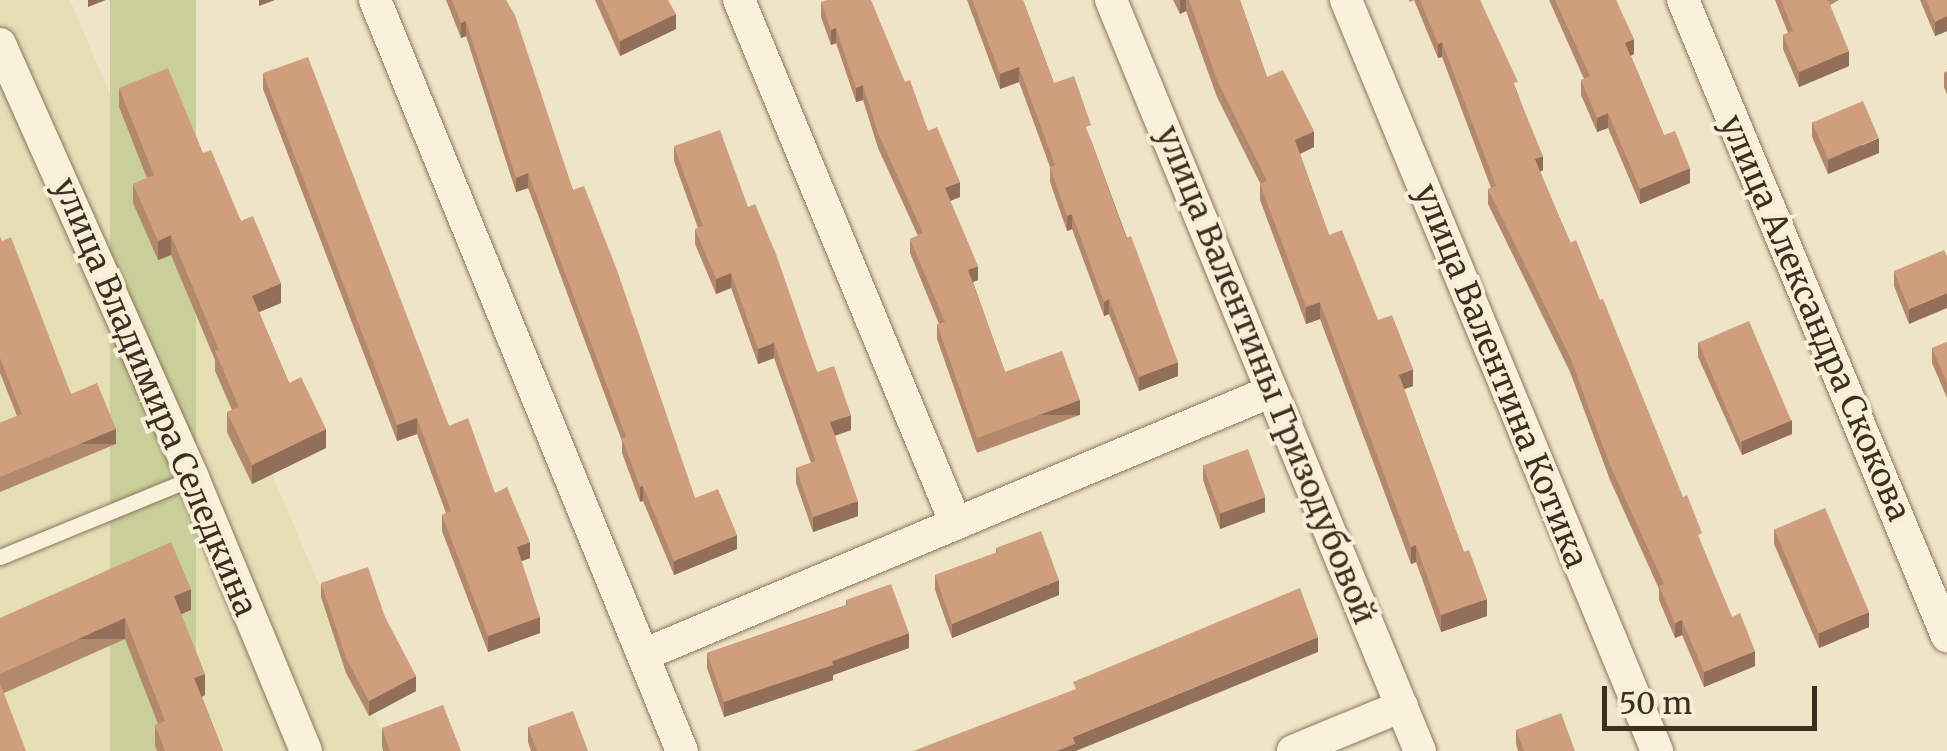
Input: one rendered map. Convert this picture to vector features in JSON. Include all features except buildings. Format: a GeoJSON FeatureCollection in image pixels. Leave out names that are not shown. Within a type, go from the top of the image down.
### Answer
{"type":"FeatureCollection","features":[{"type":"Feature","properties":{"kind":"street"},"geometry":{"type":"LineString","coordinates":[[375,0],[682,751]]}},
{"type":"Feature","properties":{"kind":"street"},"geometry":{"type":"LineString","coordinates":[[739,0],[956,524]]}},
{"type":"Feature","properties":{"kind":"street","name":"улица Валентины Гризодубовой"},"geometry":{"type":"LineString","coordinates":[[1111,0],[1420,751]]}},
{"type":"Feature","properties":{"kind":"street","name":"улица Валентина Котика"},"geometry":{"type":"LineString","coordinates":[[1346,0],[1657,751]]}},
{"type":"Feature","properties":{"kind":"street","name":"улица Александра Скокова"},"geometry":{"type":"LineString","coordinates":[[1683,0],[1947,636]]}},
{"type":"Feature","properties":{"kind":"street","name":"улица Владимира Селедкина"},"geometry":{"type":"LineString","coordinates":[[0,44],[193,478],[306,751]]}},
{"type":"Feature","properties":{"kind":"street"},"geometry":{"type":"LineString","coordinates":[[643,654],[1272,391]]}},
{"type":"Feature","properties":{"kind":"street"},"geometry":{"type":"LineString","coordinates":[[1293,751],[1402,706]]}},
{"type":"Feature","properties":{"kind":"lane"},"geometry":{"type":"LineString","coordinates":[[0,557],[193,478]]}},
{"type":"Feature","properties":{"kind":"shaded area"},"geometry":{"type":"Polygon","coordinates":[[[0,0],[70,0],[390,751],[0,751],[0,0]]]}},
{"type":"Feature","properties":{"kind":"green space"},"geometry":{"type":"Polygon","coordinates":[[[110,0],[196,0],[196,751],[110,751],[110,0]]]}}]}
